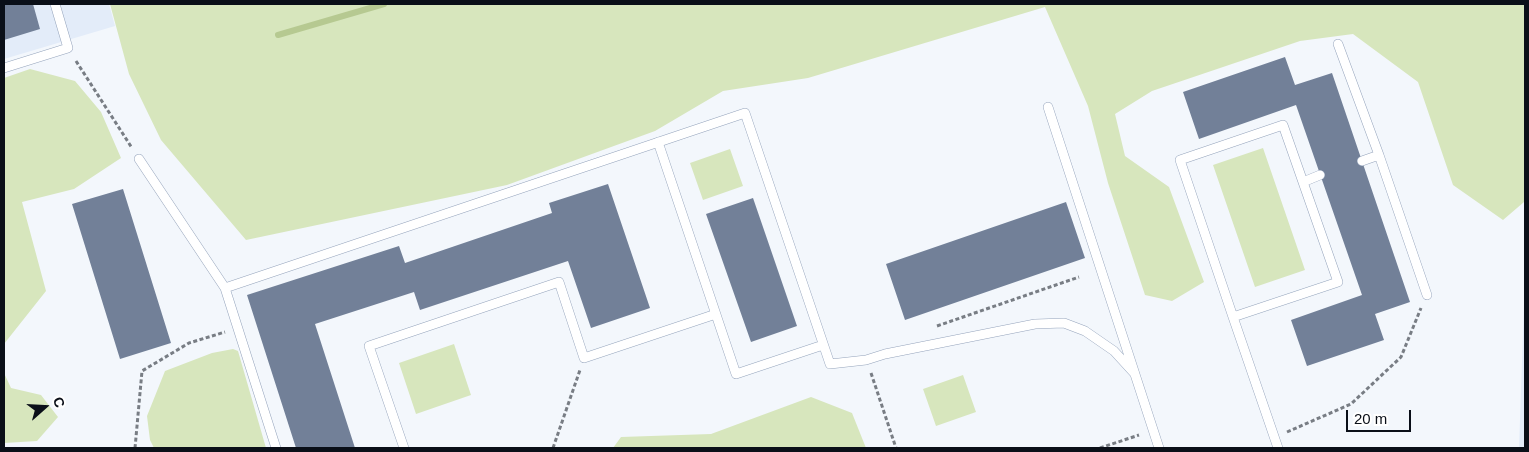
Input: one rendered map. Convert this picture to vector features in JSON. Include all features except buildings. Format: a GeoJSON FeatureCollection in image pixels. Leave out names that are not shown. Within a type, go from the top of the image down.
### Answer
{"type":"FeatureCollection","features":[{"type":"Feature","properties":{"kind":"lane"},"geometry":{"type":"LineString","coordinates":[[4,68],[68,48],[56,4]]}},
{"type":"Feature","properties":{"kind":"lane"},"geometry":{"type":"LineString","coordinates":[[1338,44],[1380,155],[1426,295]]}},
{"type":"Feature","properties":{"kind":"lane"},"geometry":{"type":"LineString","coordinates":[[1048,107],[1159,448]]}},
{"type":"Feature","properties":{"kind":"lane"},"geometry":{"type":"LineString","coordinates":[[226,288],[745,113],[830,364],[866,360],[885,354],[1035,324],[1064,323],[1085,331],[1114,351],[1135,374]]}},
{"type":"Feature","properties":{"kind":"lane"},"geometry":{"type":"LineString","coordinates":[[1233,318],[1338,282],[1283,125],[1180,160],[1233,318],[1278,448]]}},
{"type":"Feature","properties":{"kind":"lane"},"geometry":{"type":"LineString","coordinates":[[658,142],[736,374],[823,345]]}},
{"type":"Feature","properties":{"kind":"lane"},"geometry":{"type":"LineString","coordinates":[[1362,161],[1380,155]]}},
{"type":"Feature","properties":{"kind":"lane"},"geometry":{"type":"LineString","coordinates":[[139,159],[226,288],[276,448]]}},
{"type":"Feature","properties":{"kind":"lane"},"geometry":{"type":"LineString","coordinates":[[1303,182],[1320,175]]}},
{"type":"Feature","properties":{"kind":"lane"},"geometry":{"type":"LineString","coordinates":[[404,448],[369,346],[559,282],[584,358],[716,314]]}},
{"type":"Feature","properties":{"kind":"path"},"geometry":{"type":"LineString","coordinates":[[68,48],[139,159]]}},
{"type":"Feature","properties":{"kind":"path"},"geometry":{"type":"LineString","coordinates":[[929,329],[1079,277]]}},
{"type":"Feature","properties":{"kind":"path"},"geometry":{"type":"LineString","coordinates":[[1275,437],[1351,404],[1401,357],[1426,295]]}},
{"type":"Feature","properties":{"kind":"path"},"geometry":{"type":"LineString","coordinates":[[136,448],[142,371],[189,343],[238,328]]}},
{"type":"Feature","properties":{"kind":"path"},"geometry":{"type":"LineString","coordinates":[[553,448],[584,358]]}},
{"type":"Feature","properties":{"kind":"path"},"geometry":{"type":"LineString","coordinates":[[866,360],[896,448]]}},
{"type":"Feature","properties":{"kind":"path"},"geometry":{"type":"LineString","coordinates":[[1100,448],[1154,431]]}},
{"type":"Feature","properties":{"kind":"shaded area"},"geometry":{"type":"Polygon","coordinates":[[[4,4],[109,4],[115,26],[4,59],[4,4]]]}},
{"type":"Feature","properties":{"kind":"shaded area"},"geometry":{"type":"Polygon","coordinates":[[[1525,275],[1525,448],[1519,448],[1525,275]]]}},
{"type":"Feature","properties":{"kind":"green space"},"geometry":{"type":"Polygon","coordinates":[[[110,4],[1525,4],[1524,202],[1503,220],[1453,185],[1418,82],[1353,34],[1300,41],[1152,91],[1115,114],[1125,156],[1169,187],[1204,282],[1172,301],[1145,295],[1108,183],[1088,106],[1045,7],[808,78],[723,91],[655,131],[507,185],[246,240],[161,140],[129,74],[110,4]]]}},
{"type":"Feature","properties":{"kind":"green space"},"geometry":{"type":"Polygon","coordinates":[[[30,69],[75,81],[101,112],[121,158],[74,189],[22,202],[46,291],[4,344],[4,78],[30,69]]]}},
{"type":"Feature","properties":{"kind":"green space"},"geometry":{"type":"Polygon","coordinates":[[[1263,148],[1305,270],[1255,287],[1213,165],[1263,148]]]}},
{"type":"Feature","properties":{"kind":"green space"},"geometry":{"type":"Polygon","coordinates":[[[730,149],[743,186],[703,200],[690,163],[730,149]]]}},
{"type":"Feature","properties":{"kind":"green space"},"geometry":{"type":"Polygon","coordinates":[[[454,344],[471,395],[416,414],[399,363],[454,344]]]}},
{"type":"Feature","properties":{"kind":"green space"},"geometry":{"type":"Polygon","coordinates":[[[233,349],[238,351],[266,448],[154,448],[150,440],[147,416],[165,371],[212,353],[233,349]]]}},
{"type":"Feature","properties":{"kind":"green space"},"geometry":{"type":"Polygon","coordinates":[[[4,373],[11,388],[41,395],[58,417],[37,441],[4,443],[4,373]]]}},
{"type":"Feature","properties":{"kind":"green space"},"geometry":{"type":"Polygon","coordinates":[[[963,375],[976,412],[936,426],[923,389],[963,375]]]}},
{"type":"Feature","properties":{"kind":"green space"},"geometry":{"type":"Polygon","coordinates":[[[811,397],[852,413],[866,448],[613,448],[621,437],[711,434],[811,397]]]}},
{"type":"Feature","properties":{"kind":"waterway"},"geometry":{"type":"LineString","coordinates":[[278,35],[384,4]]}}]}
